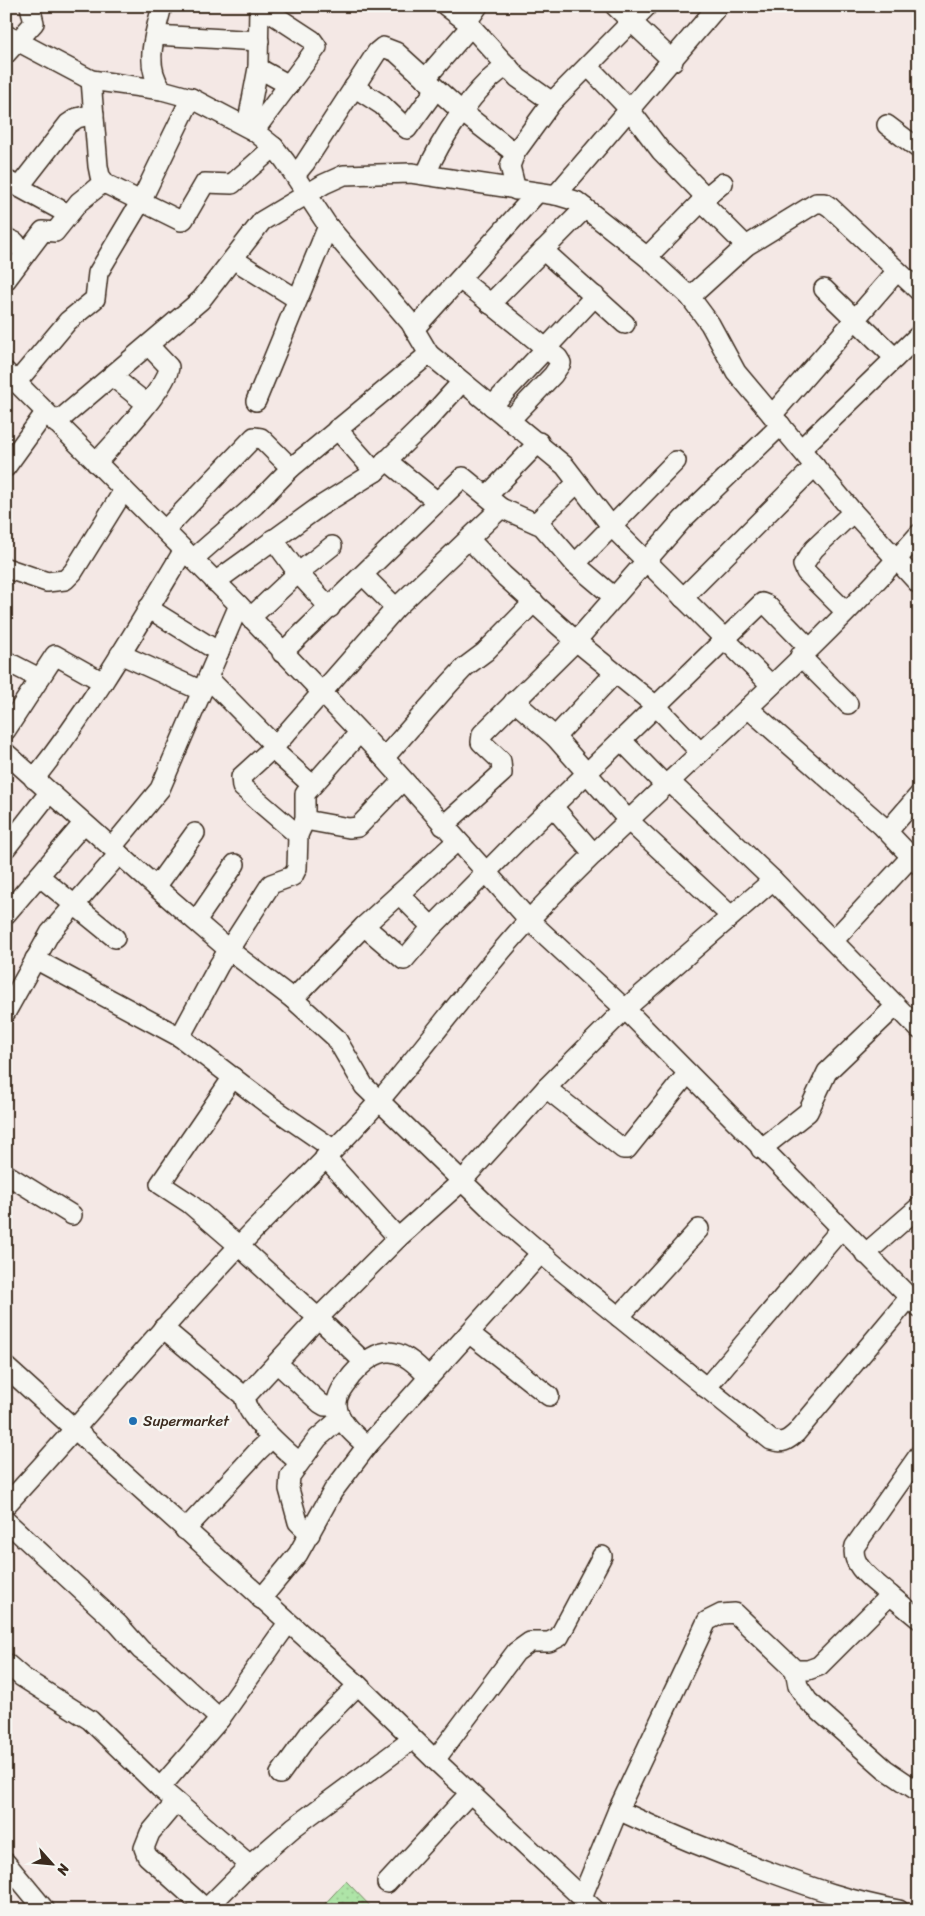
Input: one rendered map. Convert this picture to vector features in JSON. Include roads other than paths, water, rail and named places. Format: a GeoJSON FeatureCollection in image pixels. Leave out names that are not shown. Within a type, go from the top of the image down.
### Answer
{"type":"FeatureCollection","features":[{"type":"Feature","properties":{"kind":"street"},"geometry":{"type":"LineString","coordinates":[[30,6],[34,23],[10,43],[91,80],[162,90],[191,98],[250,128],[274,147],[295,174],[328,226],[414,329],[429,354],[461,383],[538,442],[565,466],[612,526],[770,685]]}},
{"type":"Feature","properties":{"kind":"street"},"geometry":{"type":"LineString","coordinates":[[162,6],[155,35],[151,65],[156,82],[162,90]]}},
{"type":"Feature","properties":{"kind":"street"},"geometry":{"type":"LineString","coordinates":[[250,128],[258,68],[260,6]]}},
{"type":"Feature","properties":{"kind":"street"},"geometry":{"type":"LineString","coordinates":[[250,128],[289,85],[315,51],[317,44],[260,6]]}},
{"type":"Feature","properties":{"kind":"street"},"geometry":{"type":"LineString","coordinates":[[446,6],[469,24],[523,82],[552,102]]}},
{"type":"Feature","properties":{"kind":"street"},"geometry":{"type":"LineString","coordinates":[[354,87],[382,105],[407,130],[431,84],[469,24],[478,6]]}},
{"type":"Feature","properties":{"kind":"street"},"geometry":{"type":"LineString","coordinates":[[615,6],[673,61]]}},
{"type":"Feature","properties":{"kind":"street"},"geometry":{"type":"LineString","coordinates":[[516,190],[510,166],[515,153],[552,102],[647,6]]}},
{"type":"Feature","properties":{"kind":"street"},"geometry":{"type":"LineString","coordinates":[[414,329],[460,279],[547,194],[629,109],[673,61],[718,6]]}},
{"type":"Feature","properties":{"kind":"street"},"geometry":{"type":"LineString","coordinates":[[155,35],[259,41]]}},
{"type":"Feature","properties":{"kind":"street"},"geometry":{"type":"LineString","coordinates":[[295,174],[305,163],[376,52],[383,46],[396,52],[462,112],[515,153]]}},
{"type":"Feature","properties":{"kind":"street"},"geometry":{"type":"LineString","coordinates":[[426,174],[445,136],[462,112],[493,77],[508,66]]}},
{"type":"Feature","properties":{"kind":"street"},"geometry":{"type":"LineString","coordinates":[[588,66],[629,109],[661,151],[746,246]]}},
{"type":"Feature","properties":{"kind":"street"},"geometry":{"type":"LineString","coordinates":[[258,68],[289,85]]}},
{"type":"Feature","properties":{"kind":"street"},"geometry":{"type":"LineString","coordinates":[[91,80],[98,166],[104,182],[180,221],[184,219],[205,183],[232,184],[274,147]]}},
{"type":"Feature","properties":{"kind":"street"},"geometry":{"type":"LineString","coordinates":[[10,763],[34,779],[228,950],[293,999],[340,1042],[360,1082],[379,1102],[541,1253],[770,1440],[778,1443],[787,1440],[796,1433],[914,1302],[624,1009],[529,920],[384,758],[282,653],[245,611],[11,378],[68,321],[95,299],[98,273],[141,201],[191,98]]}},
{"type":"Feature","properties":{"kind":"street"},"geometry":{"type":"LineString","coordinates":[[68,214],[13,183],[68,124],[77,118],[94,114]]}},
{"type":"Feature","properties":{"kind":"street"},"geometry":{"type":"LineString","coordinates":[[887,125],[919,148]]}},
{"type":"Feature","properties":{"kind":"street"},"geometry":{"type":"LineString","coordinates":[[6,467],[51,418],[113,377],[201,300],[262,221],[324,184],[344,175],[426,174],[572,199],[646,257],[690,297],[710,324],[730,365],[853,512],[919,584]]}},
{"type":"Feature","properties":{"kind":"street"},"geometry":{"type":"LineString","coordinates":[[6,280],[42,231],[55,232],[68,214],[104,182]]}},
{"type":"Feature","properties":{"kind":"street"},"geometry":{"type":"LineString","coordinates":[[646,257],[704,199],[723,183]]}},
{"type":"Feature","properties":{"kind":"street"},"geometry":{"type":"LineString","coordinates":[[690,297],[746,246],[816,203],[824,203],[919,291]]}},
{"type":"Feature","properties":{"kind":"street"},"geometry":{"type":"LineString","coordinates":[[490,304],[585,208]]}},
{"type":"Feature","properties":{"kind":"street"},"geometry":{"type":"LineString","coordinates":[[256,401],[328,226]]}},
{"type":"Feature","properties":{"kind":"street"},"geometry":{"type":"LineString","coordinates":[[6,238],[15,242],[25,254]]}},
{"type":"Feature","properties":{"kind":"street"},"geometry":{"type":"LineString","coordinates":[[543,250],[625,324]]}},
{"type":"Feature","properties":{"kind":"street"},"geometry":{"type":"LineString","coordinates":[[233,259],[297,298]]}},
{"type":"Feature","properties":{"kind":"street"},"geometry":{"type":"LineString","coordinates":[[443,826],[502,773],[501,761],[480,739],[514,700],[576,640],[645,561],[777,420],[856,318],[897,271]]}},
{"type":"Feature","properties":{"kind":"street"},"geometry":{"type":"LineString","coordinates":[[460,279],[560,361],[560,366],[510,420]]}},
{"type":"Feature","properties":{"kind":"street"},"geometry":{"type":"LineString","coordinates":[[824,289],[856,318],[895,358]]}},
{"type":"Feature","properties":{"kind":"street"},"geometry":{"type":"LineString","coordinates":[[492,406],[595,296]]}},
{"type":"Feature","properties":{"kind":"street"},"geometry":{"type":"LineString","coordinates":[[802,450],[919,335]]}},
{"type":"Feature","properties":{"kind":"street"},"geometry":{"type":"LineString","coordinates":[[96,463],[147,404],[169,371],[169,367],[149,346]]}},
{"type":"Feature","properties":{"kind":"street"},"geometry":{"type":"LineString","coordinates":[[34,779],[65,740],[148,608],[188,554],[256,505],[291,468],[429,354]]}},
{"type":"Feature","properties":{"kind":"street"},"geometry":{"type":"LineString","coordinates":[[113,377],[147,404]]}},
{"type":"Feature","properties":{"kind":"street"},"geometry":{"type":"LineString","coordinates":[[215,582],[273,539],[381,466],[423,425],[461,383]]}},
{"type":"Feature","properties":{"kind":"street"},"geometry":{"type":"LineString","coordinates":[[337,429],[381,466],[436,501]]}},
{"type":"Feature","properties":{"kind":"street"},"geometry":{"type":"LineString","coordinates":[[165,530],[254,437],[261,438],[291,468]]}},
{"type":"Feature","properties":{"kind":"street"},"geometry":{"type":"LineString","coordinates":[[403,780],[358,827],[349,828],[301,827],[240,784],[244,774],[274,747],[396,608],[468,539],[538,442]]}},
{"type":"Feature","properties":{"kind":"street"},"geometry":{"type":"LineString","coordinates":[[575,564],[676,461]]}},
{"type":"Feature","properties":{"kind":"street"},"geometry":{"type":"LineString","coordinates":[[683,598],[815,466]]}},
{"type":"Feature","properties":{"kind":"street"},"geometry":{"type":"LineString","coordinates":[[282,653],[330,608],[436,501],[463,477],[494,502],[548,531],[575,564],[614,598]]}},
{"type":"Feature","properties":{"kind":"street"},"geometry":{"type":"LineString","coordinates":[[536,524],[577,483]]}},
{"type":"Feature","properties":{"kind":"street"},"geometry":{"type":"LineString","coordinates":[[6,568],[47,582],[65,580],[124,490]]}},
{"type":"Feature","properties":{"kind":"street"},"geometry":{"type":"LineString","coordinates":[[845,610],[806,572],[803,565],[814,549],[853,512]]}},
{"type":"Feature","properties":{"kind":"street"},"geometry":{"type":"LineString","coordinates":[[6,1506],[75,1431],[163,1328],[239,1246],[379,1102],[492,961],[529,920],[628,820],[748,708],[919,534]]}},
{"type":"Feature","properties":{"kind":"street"},"geometry":{"type":"LineString","coordinates":[[273,539],[298,573],[330,608]]}},
{"type":"Feature","properties":{"kind":"street"},"geometry":{"type":"LineString","coordinates":[[468,539],[503,575],[576,640],[656,706],[700,752]]}},
{"type":"Feature","properties":{"kind":"street"},"geometry":{"type":"LineString","coordinates":[[6,1012],[13,982],[35,959],[50,934],[115,851],[160,788],[219,652],[245,611],[332,546]]}},
{"type":"Feature","properties":{"kind":"street"},"geometry":{"type":"LineString","coordinates":[[363,575],[396,608]]}},
{"type":"Feature","properties":{"kind":"street"},"geometry":{"type":"LineString","coordinates":[[384,758],[460,673],[490,648],[534,602]]}},
{"type":"Feature","properties":{"kind":"street"},"geometry":{"type":"LineString","coordinates":[[364,926],[404,960],[432,927],[486,872],[622,741],[724,639],[764,603],[848,704]]}},
{"type":"Feature","properties":{"kind":"street"},"geometry":{"type":"LineString","coordinates":[[148,608],[219,652]]}},
{"type":"Feature","properties":{"kind":"street"},"geometry":{"type":"LineString","coordinates":[[120,654],[205,685],[274,747],[312,785]]}},
{"type":"Feature","properties":{"kind":"street"},"geometry":{"type":"LineString","coordinates":[[6,730],[55,655],[103,682]]}},
{"type":"Feature","properties":{"kind":"street"},"geometry":{"type":"LineString","coordinates":[[6,661],[39,678]]}},
{"type":"Feature","properties":{"kind":"street"},"geometry":{"type":"LineString","coordinates":[[555,737],[616,673]]}},
{"type":"Feature","properties":{"kind":"street"},"geometry":{"type":"LineString","coordinates":[[514,700],[555,737],[628,820],[731,916]]}},
{"type":"Feature","properties":{"kind":"street"},"geometry":{"type":"LineString","coordinates":[[748,708],[888,831],[915,861],[833,941]]}},
{"type":"Feature","properties":{"kind":"street"},"geometry":{"type":"LineString","coordinates":[[180,1036],[200,997],[228,950],[271,884],[293,876],[296,868],[303,798],[312,785],[359,732]]}},
{"type":"Feature","properties":{"kind":"street"},"geometry":{"type":"LineString","coordinates":[[622,741],[773,880],[895,1007],[919,1029]]}},
{"type":"Feature","properties":{"kind":"street"},"geometry":{"type":"LineString","coordinates":[[6,847],[49,793]]}},
{"type":"Feature","properties":{"kind":"street"},"geometry":{"type":"LineString","coordinates":[[888,831],[919,795]]}},
{"type":"Feature","properties":{"kind":"street"},"geometry":{"type":"LineString","coordinates":[[553,807],[594,854]]}},
{"type":"Feature","properties":{"kind":"street"},"geometry":{"type":"LineString","coordinates":[[6,914],[83,824]]}},
{"type":"Feature","properties":{"kind":"street"},"geometry":{"type":"LineString","coordinates":[[156,888],[194,833]]}},
{"type":"Feature","properties":{"kind":"street"},"geometry":{"type":"LineString","coordinates":[[293,999],[364,926],[457,841]]}},
{"type":"Feature","properties":{"kind":"street"},"geometry":{"type":"LineString","coordinates":[[196,922],[235,864]]}},
{"type":"Feature","properties":{"kind":"street"},"geometry":{"type":"LineString","coordinates":[[39,876],[115,938]]}},
{"type":"Feature","properties":{"kind":"street"},"geometry":{"type":"LineString","coordinates":[[245,1397],[318,1318],[398,1238],[462,1181],[546,1088],[624,1009],[773,880]]}},
{"type":"Feature","properties":{"kind":"street"},"geometry":{"type":"LineString","coordinates":[[399,894],[432,927]]}},
{"type":"Feature","properties":{"kind":"street"},"geometry":{"type":"LineString","coordinates":[[35,959],[180,1036],[329,1153],[398,1238]]}},
{"type":"Feature","properties":{"kind":"street"},"geometry":{"type":"LineString","coordinates":[[761,1149],[808,1112],[827,1072],[895,1007]]}},
{"type":"Feature","properties":{"kind":"street"},"geometry":{"type":"LineString","coordinates":[[546,1088],[588,1124],[623,1149],[627,1149],[688,1073]]}},
{"type":"Feature","properties":{"kind":"street"},"geometry":{"type":"LineString","coordinates":[[233,1077],[160,1184],[189,1203],[239,1246],[364,1362]]}},
{"type":"Feature","properties":{"kind":"street"},"geometry":{"type":"LineString","coordinates":[[6,1174],[72,1215]]}},
{"type":"Feature","properties":{"kind":"street"},"geometry":{"type":"LineString","coordinates":[[865,1254],[919,1207]]}},
{"type":"Feature","properties":{"kind":"street"},"geometry":{"type":"LineString","coordinates":[[619,1317],[699,1229]]}},
{"type":"Feature","properties":{"kind":"street"},"geometry":{"type":"LineString","coordinates":[[706,1388],[841,1230]]}},
{"type":"Feature","properties":{"kind":"street"},"geometry":{"type":"LineString","coordinates":[[261,1599],[298,1554],[333,1491],[367,1446],[428,1376],[541,1253]]}},
{"type":"Feature","properties":{"kind":"street"},"geometry":{"type":"LineString","coordinates":[[163,1328],[245,1397],[247,1406],[272,1438],[299,1462]]}},
{"type":"Feature","properties":{"kind":"street"},"geometry":{"type":"LineString","coordinates":[[469,1333],[549,1396]]}},
{"type":"Feature","properties":{"kind":"street"},"geometry":{"type":"LineString","coordinates":[[310,1534],[300,1526],[289,1489],[290,1476],[339,1412],[340,1392],[345,1384],[364,1362],[378,1353],[398,1354],[414,1362],[428,1376]]}},
{"type":"Feature","properties":{"kind":"street"},"geometry":{"type":"LineString","coordinates":[[277,1363],[320,1403],[339,1412],[367,1446]]}},
{"type":"Feature","properties":{"kind":"street"},"geometry":{"type":"LineString","coordinates":[[6,1367],[358,1685],[435,1760],[589,1903],[618,1810],[707,1621],[721,1614],[735,1613],[795,1670],[798,1686],[808,1701],[885,1769],[919,1792]]}},
{"type":"Feature","properties":{"kind":"street"},"geometry":{"type":"LineString","coordinates":[[185,1530],[272,1438]]}},
{"type":"Feature","properties":{"kind":"street"},"geometry":{"type":"LineString","coordinates":[[919,1455],[855,1546],[853,1554],[855,1563],[890,1596],[919,1618]]}},
{"type":"Feature","properties":{"kind":"street"},"geometry":{"type":"LineString","coordinates":[[6,1521],[118,1624],[141,1650],[161,1664],[220,1719]]}},
{"type":"Feature","properties":{"kind":"street"},"geometry":{"type":"LineString","coordinates":[[435,1760],[516,1652],[530,1642],[549,1642],[559,1637],[602,1556]]}},
{"type":"Feature","properties":{"kind":"street"},"geometry":{"type":"LineString","coordinates":[[795,1670],[808,1670],[819,1666],[890,1596]]}},
{"type":"Feature","properties":{"kind":"street"},"geometry":{"type":"LineString","coordinates":[[160,1788],[220,1719],[288,1623]]}},
{"type":"Feature","properties":{"kind":"street"},"geometry":{"type":"LineString","coordinates":[[6,1663],[27,1680],[90,1720],[160,1788],[250,1865]]}},
{"type":"Feature","properties":{"kind":"street"},"geometry":{"type":"LineString","coordinates":[[280,1774],[309,1734],[358,1685]]}},
{"type":"Feature","properties":{"kind":"street"},"geometry":{"type":"LineString","coordinates":[[176,1802],[150,1832],[144,1848],[147,1856],[205,1910],[250,1865],[294,1827],[413,1739]]}},
{"type":"Feature","properties":{"kind":"street"},"geometry":{"type":"LineString","coordinates":[[387,1884],[470,1793]]}},
{"type":"Feature","properties":{"kind":"street"},"geometry":{"type":"LineString","coordinates":[[618,1810],[696,1845],[828,1893],[864,1904],[899,1910]]}},
{"type":"Feature","properties":{"kind":"street"},"geometry":{"type":"LineString","coordinates":[[6,1864],[45,1910]]}},
{"type":"Feature","properties":{"kind":"place","name":"Supermarket"},"geometry":{"type":"Point","coordinates":[133,1421]}}]}
